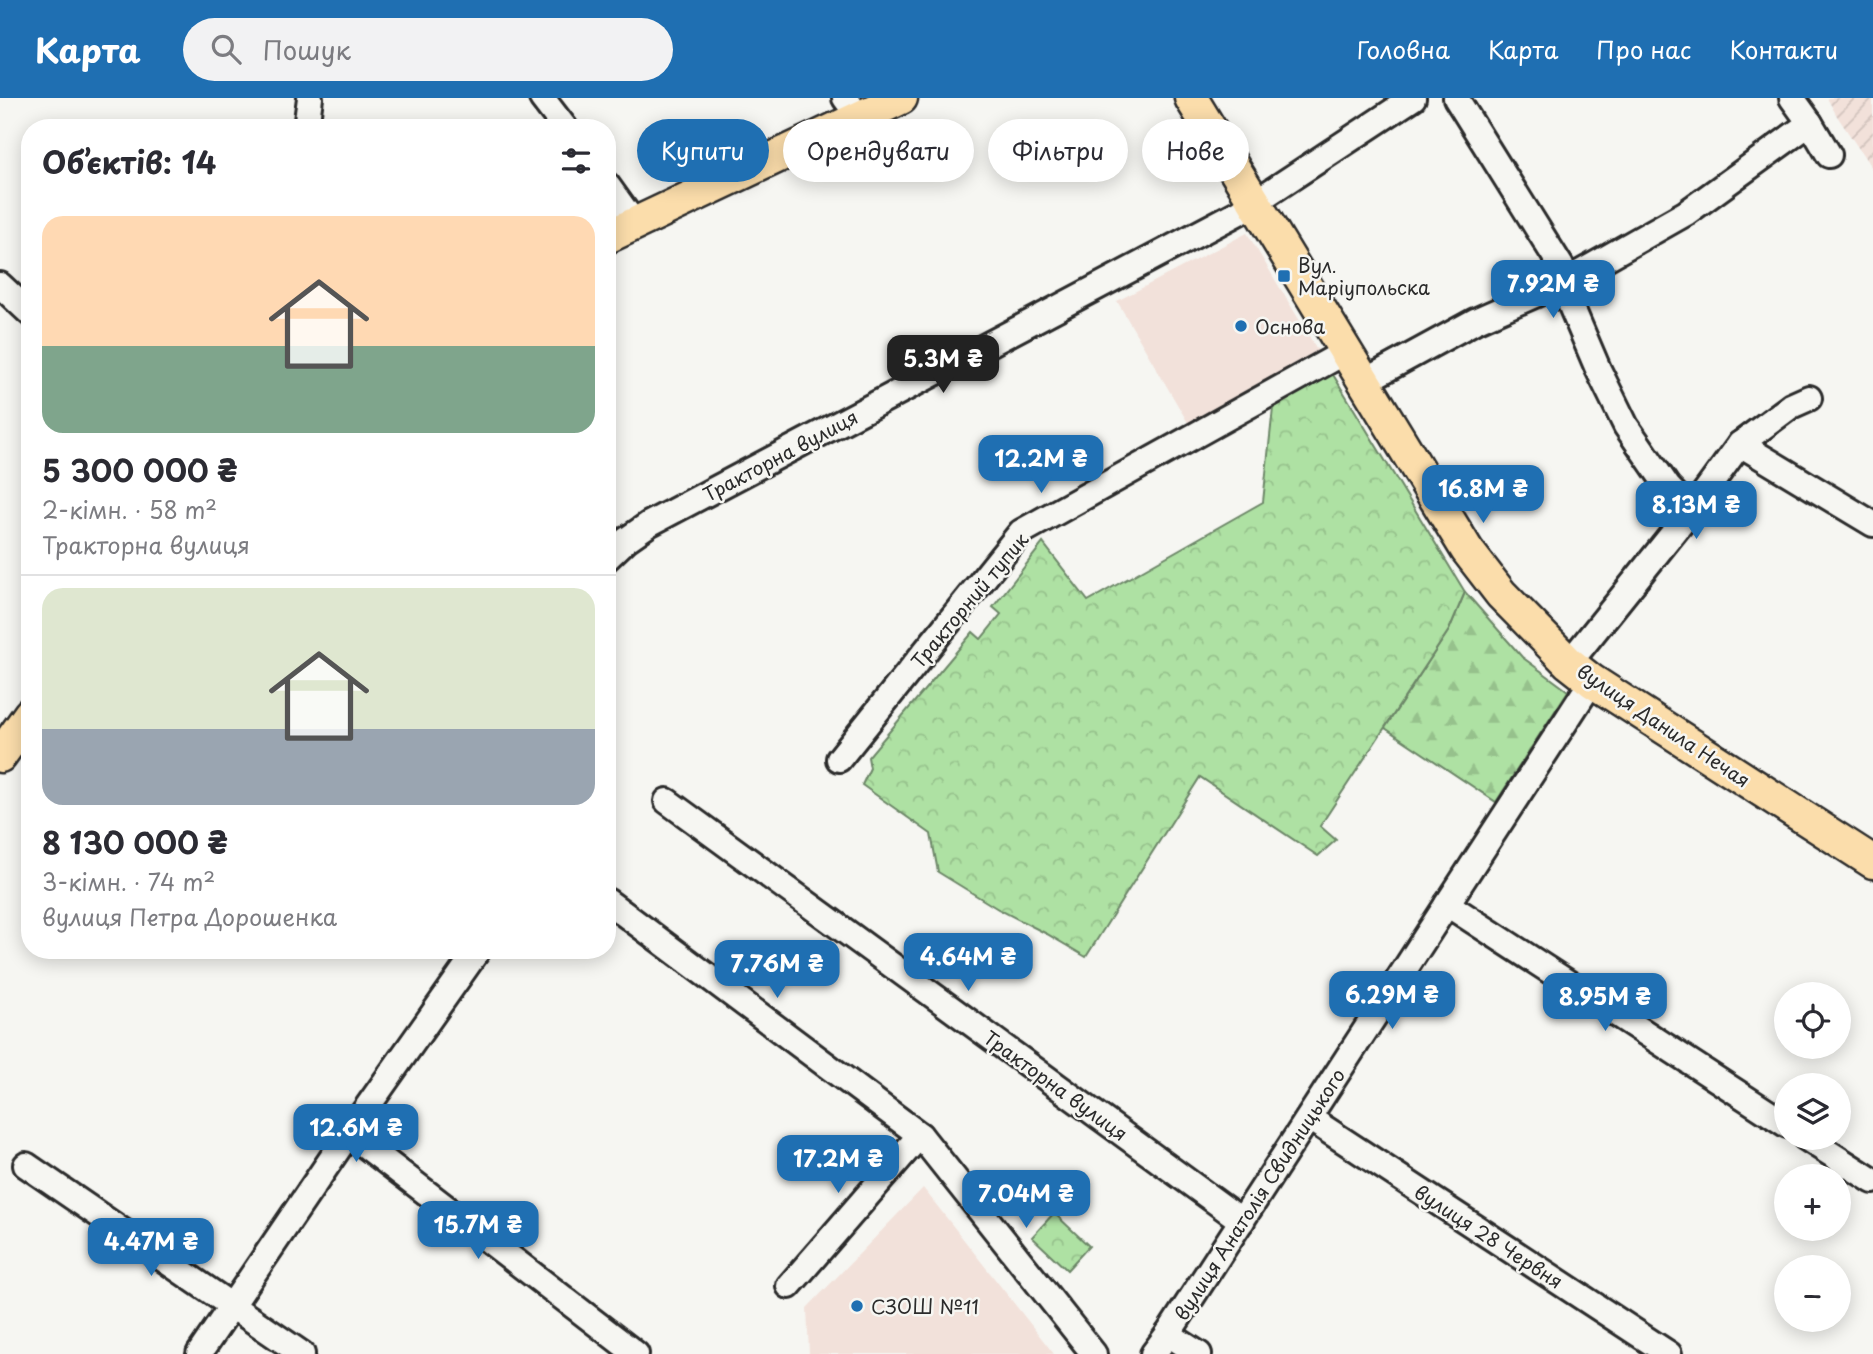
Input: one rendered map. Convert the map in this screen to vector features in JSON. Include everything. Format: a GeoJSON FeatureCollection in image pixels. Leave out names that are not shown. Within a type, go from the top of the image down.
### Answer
{"type":"FeatureCollection","features":[{"type":"Feature","properties":{"kind":"main road"},"geometry":{"type":"LineString","coordinates":[[621,231],[852,108],[901,98]]}},
{"type":"Feature","properties":{"kind":"main road","name":"вулиця Данила Нечая"},"geometry":{"type":"LineString","coordinates":[[1191,98],[1467,550],[1501,594],[1581,672],[1873,862]]}},
{"type":"Feature","properties":{"kind":"main road"},"geometry":{"type":"LineString","coordinates":[[0,756],[21,727]]}},
{"type":"Feature","properties":{"kind":"street"},"geometry":{"type":"LineString","coordinates":[[307,119],[310,98]]}},
{"type":"Feature","properties":{"kind":"street"},"geometry":{"type":"LineString","coordinates":[[542,98],[558,119]]}},
{"type":"Feature","properties":{"kind":"street","name":"Тракторна вулиця"},"geometry":{"type":"LineString","coordinates":[[616,549],[649,524],[1255,202],[1413,98]]}},
{"type":"Feature","properties":{"kind":"street"},"geometry":{"type":"LineString","coordinates":[[1456,98],[1560,266],[1566,294],[1626,426],[1668,487],[1691,511]]}},
{"type":"Feature","properties":{"kind":"street"},"geometry":{"type":"LineString","coordinates":[[1792,98],[1829,155]]}},
{"type":"Feature","properties":{"kind":"street"},"geometry":{"type":"LineString","coordinates":[[1365,381],[1475,321],[1564,282],[1686,213],[1810,123]]}},
{"type":"Feature","properties":{"kind":"street"},"geometry":{"type":"LineString","coordinates":[[1,283],[21,304]]}},
{"type":"Feature","properties":{"kind":"street","name":"Тракторний тупик"},"geometry":{"type":"LineString","coordinates":[[839,759],[1021,532],[1347,351]]}},
{"type":"Feature","properties":{"kind":"street","name":"вулиця Анатолія Свидницького"},"geometry":{"type":"LineString","coordinates":[[1153,1354],[1447,904],[1581,672],[1691,511],[1740,444],[1791,406],[1809,398]]}},
{"type":"Feature","properties":{"kind":"street"},"geometry":{"type":"LineString","coordinates":[[1740,444],[1873,524]]}},
{"type":"Feature","properties":{"kind":"street","name":"Тракторна вулиця"},"geometry":{"type":"LineString","coordinates":[[667,801],[1242,1221]]}},
{"type":"Feature","properties":{"kind":"street"},"geometry":{"type":"LineString","coordinates":[[1447,904],[1774,1117]]}},
{"type":"Feature","properties":{"kind":"street"},"geometry":{"type":"LineString","coordinates":[[616,908],[920,1135],[1094,1354]]}},
{"type":"Feature","properties":{"kind":"street"},"geometry":{"type":"LineString","coordinates":[[199,1354],[472,959]]}},
{"type":"Feature","properties":{"kind":"street","name":"вулиця 28 Червня"},"geometry":{"type":"LineString","coordinates":[[1309,1118],[1669,1354]]}},
{"type":"Feature","properties":{"kind":"street"},"geometry":{"type":"LineString","coordinates":[[349,1133],[635,1354]]}},
{"type":"Feature","properties":{"kind":"street"},"geometry":{"type":"LineString","coordinates":[[789,1286],[920,1135]]}},
{"type":"Feature","properties":{"kind":"street"},"geometry":{"type":"LineString","coordinates":[[1825,1150],[1873,1181]]}},
{"type":"Feature","properties":{"kind":"street"},"geometry":{"type":"LineString","coordinates":[[26,1165],[302,1354]]}},
{"type":"Feature","properties":{"kind":"street"},"geometry":{"type":"LineString","coordinates":[[1168,1334],[1199,1354]]}},
{"type":"Feature","properties":{"kind":"shaded area"},"geometry":{"type":"Polygon","coordinates":[[[1827,98],[1873,98],[1873,170],[1837,116],[1827,98]]]}},
{"type":"Feature","properties":{"kind":"shaded area"},"geometry":{"type":"Polygon","coordinates":[[[1247,233],[1321,356],[1191,428],[1117,301],[1247,233]]]}},
{"type":"Feature","properties":{"kind":"shaded area"},"geometry":{"type":"Polygon","coordinates":[[[923,1188],[1054,1354],[809,1354],[807,1308],[923,1188]]]}},
{"type":"Feature","properties":{"kind":"green space"},"geometry":{"type":"Polygon","coordinates":[[[1332,373],[1465,592],[1449,630],[1320,826],[1336,840],[1318,856],[1200,777],[1086,957],[998,909],[938,872],[931,834],[862,785],[870,768],[868,757],[973,632],[981,639],[1001,614],[993,607],[1043,543],[1088,601],[1263,502],[1273,408],[1332,373]]]}},
{"type":"Feature","properties":{"kind":"green space"},"geometry":{"type":"Polygon","coordinates":[[[1465,592],[1522,657],[1568,691],[1496,802],[1385,728],[1449,630],[1465,592]]]}},
{"type":"Feature","properties":{"kind":"green space"},"geometry":{"type":"Polygon","coordinates":[[[1054,1213],[1089,1246],[1067,1270],[1032,1237],[1054,1213]]]}},
{"type":"Feature","properties":{"kind":"place","name":"Вул. Маріупольска"},"geometry":{"type":"Point","coordinates":[1284,276]}},
{"type":"Feature","properties":{"kind":"place","name":"Основа"},"geometry":{"type":"Point","coordinates":[1241,326]}},
{"type":"Feature","properties":{"kind":"place","name":"СЗОШ №11"},"geometry":{"type":"Point","coordinates":[857,1306]}}]}
